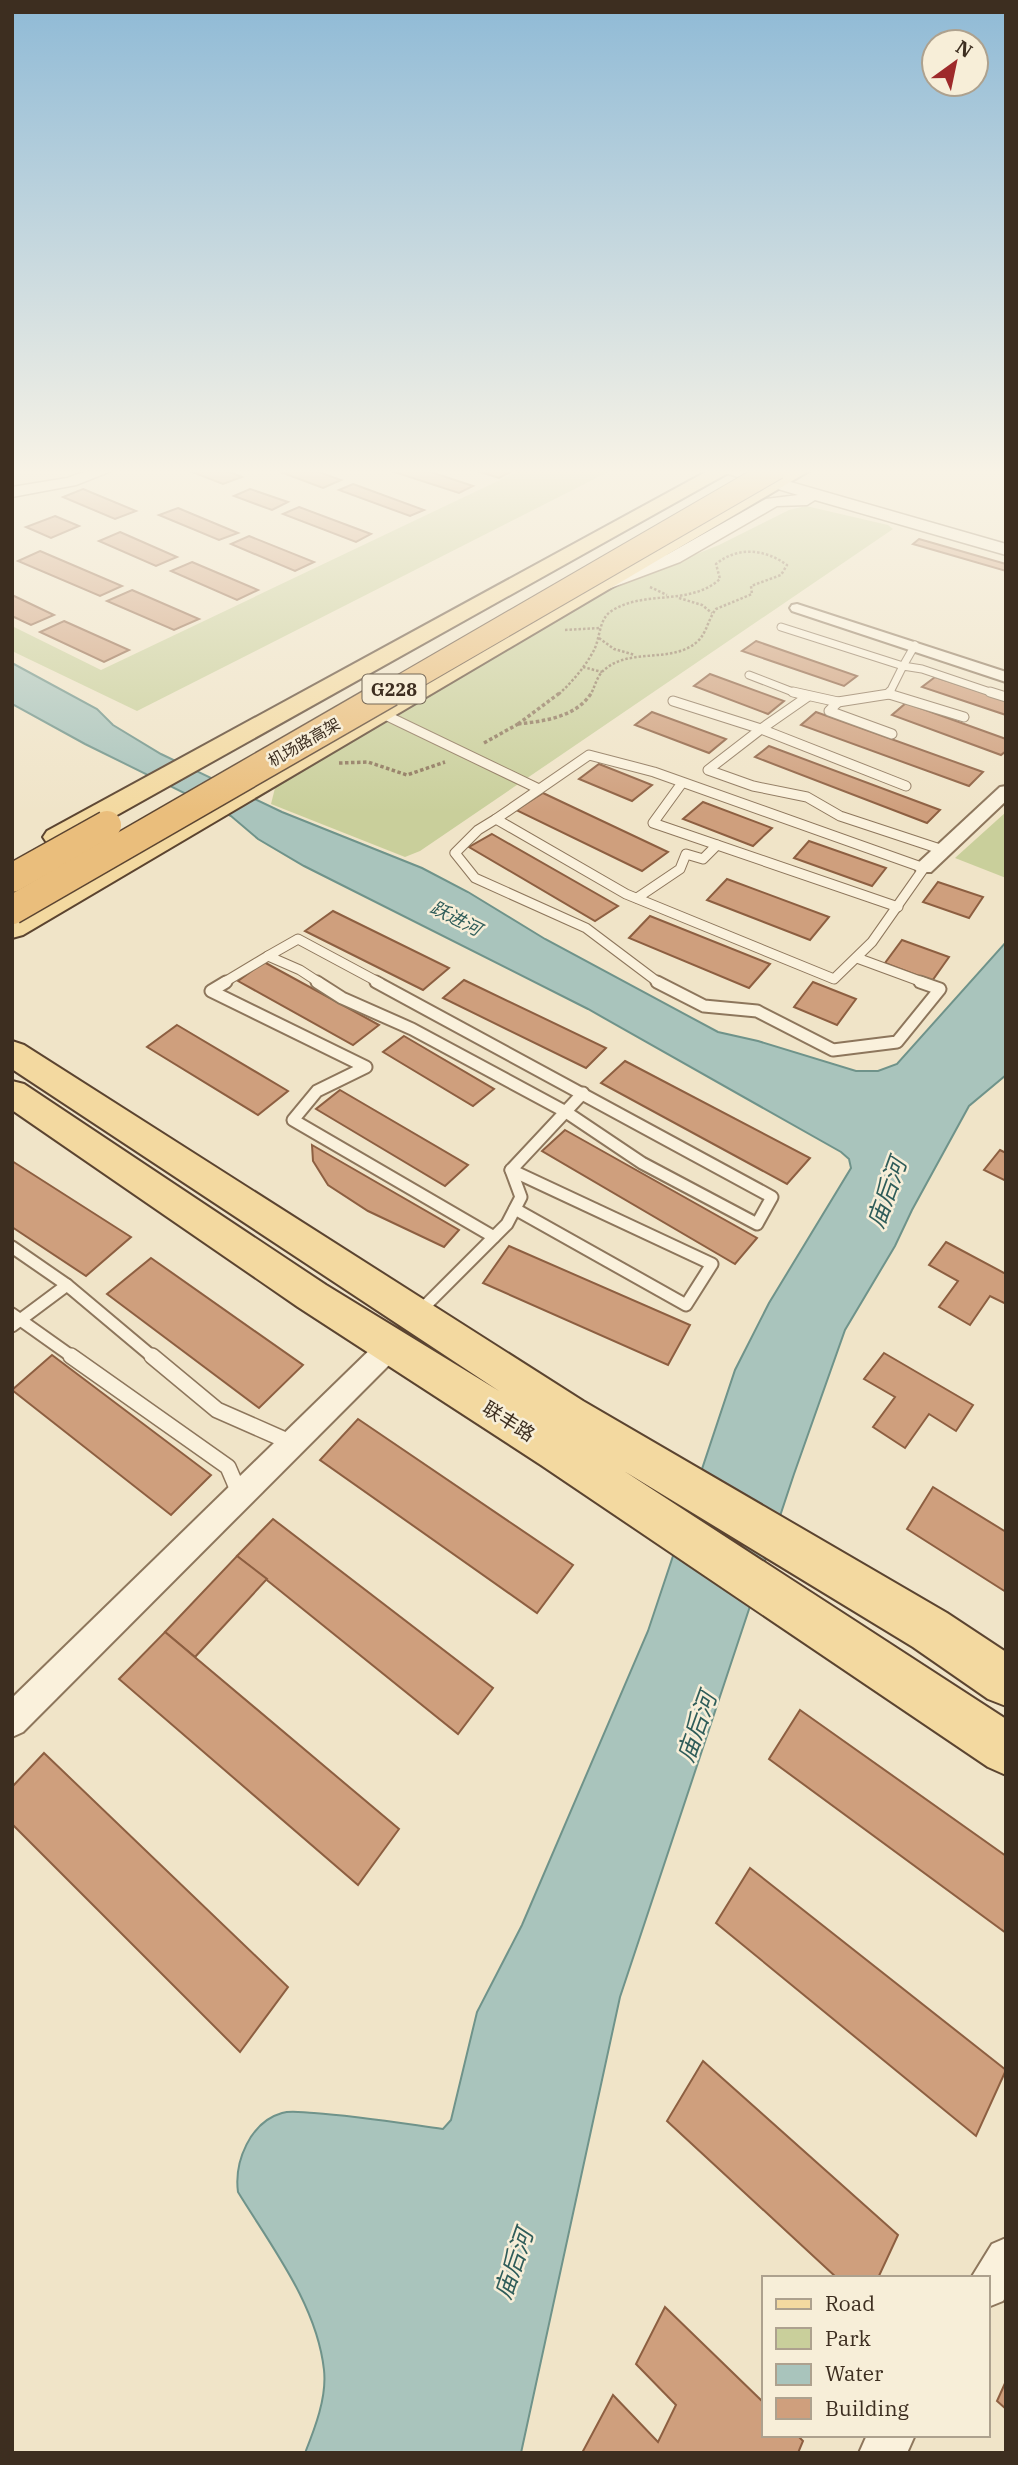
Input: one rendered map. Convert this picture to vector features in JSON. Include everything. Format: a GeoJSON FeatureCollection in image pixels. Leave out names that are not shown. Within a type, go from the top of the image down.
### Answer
{"type":"FeatureCollection","features":[{"type":"Feature","properties":{"kind":"highway","name":"机场路高架"},"geometry":{"type":"LineString","coordinates":[[12,878],[539,583]]}},
{"type":"Feature","properties":{"kind":"highway","name":"机场路高架"},"geometry":{"type":"LineString","coordinates":[[12,910],[588,583]]}},
{"type":"Feature","properties":{"kind":"main road"},"geometry":{"type":"LineString","coordinates":[[12,862],[520,583]]}},
{"type":"Feature","properties":{"kind":"main road"},"geometry":{"type":"LineString","coordinates":[[12,928],[605,583]]}},
{"type":"Feature","properties":{"kind":"main road","name":"联丰路"},"geometry":{"type":"LineString","coordinates":[[12,1053],[416,1315],[562,1432],[941,1706],[1006,1749]]}},
{"type":"Feature","properties":{"kind":"main road","name":"联丰路"},"geometry":{"type":"LineString","coordinates":[[12,1093],[312,1297],[391,1346],[562,1432],[930,1630],[1006,1681]]}},
{"type":"Feature","properties":{"kind":"street"},"geometry":{"type":"LineString","coordinates":[[602,585],[607,583]]}},
{"type":"Feature","properties":{"kind":"street"},"geometry":{"type":"LineString","coordinates":[[797,608],[1006,677]]}},
{"type":"Feature","properties":{"kind":"street"},"geometry":{"type":"LineString","coordinates":[[924,868],[1006,791]]}},
{"type":"Feature","properties":{"kind":"street"},"geometry":{"type":"LineString","coordinates":[[17,1706],[240,1495],[391,1346]]}},
{"type":"Feature","properties":{"kind":"street"},"geometry":{"type":"LineString","coordinates":[[990,2283],[1006,2258]]}},
{"type":"Feature","properties":{"kind":"street"},"geometry":{"type":"LineString","coordinates":[[881,2453],[892,2437]]}},
{"type":"Feature","properties":{"kind":"lane"},"geometry":{"type":"LineString","coordinates":[[781,627],[1006,697]]}},
{"type":"Feature","properties":{"kind":"lane"},"geometry":{"type":"LineString","coordinates":[[889,694],[915,645]]}},
{"type":"Feature","properties":{"kind":"lane"},"geometry":{"type":"LineString","coordinates":[[749,675],[807,697],[838,702],[889,694],[964,718]]}},
{"type":"Feature","properties":{"kind":"lane"},"geometry":{"type":"LineString","coordinates":[[807,697],[708,770],[753,786],[807,797],[841,816],[943,850]]}},
{"type":"Feature","properties":{"kind":"lane"},"geometry":{"type":"LineString","coordinates":[[673,701],[761,729],[906,786]]}},
{"type":"Feature","properties":{"kind":"lane"},"geometry":{"type":"LineString","coordinates":[[838,702],[829,711],[892,734]]}},
{"type":"Feature","properties":{"kind":"lane"},"geometry":{"type":"LineString","coordinates":[[380,713],[539,789]]}},
{"type":"Feature","properties":{"kind":"lane"},"geometry":{"type":"LineString","coordinates":[[496,819],[637,898],[834,979],[857,958],[898,908],[924,868],[654,772],[589,755],[478,830],[455,853],[475,878],[586,928],[661,985],[704,1006],[757,1011],[833,1050],[897,1042],[940,989],[857,958]]}},
{"type":"Feature","properties":{"kind":"lane"},"geometry":{"type":"LineString","coordinates":[[682,783],[653,823],[898,908]]}},
{"type":"Feature","properties":{"kind":"lane"},"geometry":{"type":"LineString","coordinates":[[637,898],[680,869],[686,854],[703,859],[718,845]]}},
{"type":"Feature","properties":{"kind":"lane"},"geometry":{"type":"LineString","coordinates":[[268,956],[300,970],[342,998],[412,1029],[566,1112],[642,1163],[757,1224],[772,1197],[298,939],[268,956],[211,991],[366,1067],[317,1091],[293,1120],[494,1237]]}},
{"type":"Feature","properties":{"kind":"lane"},"geometry":{"type":"LineString","coordinates":[[511,1170],[583,1093]]}},
{"type":"Feature","properties":{"kind":"lane"},"geometry":{"type":"LineString","coordinates":[[511,1170],[712,1264],[686,1305],[515,1209]]}},
{"type":"Feature","properties":{"kind":"lane"},"geometry":{"type":"LineString","coordinates":[[416,1315],[507,1224],[521,1197],[511,1170]]}},
{"type":"Feature","properties":{"kind":"lane"},"geometry":{"type":"LineString","coordinates":[[12,1247],[67,1285],[217,1410],[292,1443]]}},
{"type":"Feature","properties":{"kind":"lane"},"geometry":{"type":"LineString","coordinates":[[67,1285],[15,1320],[228,1468],[240,1495]]}},
{"type":"Feature","properties":{"kind":"path"},"geometry":{"type":"LineString","coordinates":[[336,762],[343,765],[368,762],[407,775],[428,770],[517,724],[564,689],[583,667],[599,638],[598,628],[603,618],[624,604],[701,592],[717,583]]}},
{"type":"Feature","properties":{"kind":"path"},"geometry":{"type":"LineString","coordinates":[[517,724],[544,722],[566,714],[590,697],[602,672],[620,661],[677,652],[695,644],[709,626],[712,613],[726,604],[752,594],[751,586],[759,583]]}},
{"type":"Feature","properties":{"kind":"path"},"geometry":{"type":"LineString","coordinates":[[648,585],[673,597],[702,606],[712,613]]}},
{"type":"Feature","properties":{"kind":"path"},"geometry":{"type":"LineString","coordinates":[[560,629],[598,628]]}},
{"type":"Feature","properties":{"kind":"path"},"geometry":{"type":"LineString","coordinates":[[599,638],[614,649],[646,657]]}},
{"type":"Feature","properties":{"kind":"path"},"geometry":{"type":"LineString","coordinates":[[583,667],[602,672]]}},
{"type":"Feature","properties":{"kind":"green space"},"geometry":{"type":"Polygon","coordinates":[[[284,583],[389,583],[137,711],[12,651],[12,626],[101,670],[284,583]]]}},
{"type":"Feature","properties":{"kind":"green space"},"geometry":{"type":"Polygon","coordinates":[[[624,583],[814,583],[420,851],[405,857],[271,804],[276,784],[602,592],[624,583]]]}},
{"type":"Feature","properties":{"kind":"green space"},"geometry":{"type":"Polygon","coordinates":[[[1006,812],[1006,878],[955,858],[1006,812]]]}},
{"type":"Feature","properties":{"kind":"water"},"geometry":{"type":"Polygon","coordinates":[[[12,663],[97,709],[113,725],[161,754],[282,812],[422,868],[468,892],[545,939],[718,1032],[758,1041],[856,1071],[878,1071],[897,1064],[1006,942],[1006,1075],[969,1106],[895,1246],[845,1330],[794,1474],[620,1997],[521,2453],[305,2453],[324,2391],[320,2346],[291,2277],[238,2192],[237,2180],[242,2156],[246,2145],[261,2125],[286,2112],[346,2116],[443,2129],[451,2120],[477,2012],[522,1925],[648,1631],[735,1370],[769,1303],[851,1168],[849,1159],[588,1009],[304,866],[258,839],[231,816],[85,744],[12,704],[12,663]]]}},
{"type":"Feature","properties":{"kind":"building"},"geometry":{"type":"Polygon","coordinates":[[[70,583],[115,583],[122,586],[100,596],[70,583]]]}},
{"type":"Feature","properties":{"kind":"building"},"geometry":{"type":"Polygon","coordinates":[[[198,583],[242,583],[258,590],[237,600],[198,583]]]}},
{"type":"Feature","properties":{"kind":"building"},"geometry":{"type":"Polygon","coordinates":[[[132,590],[199,619],[174,630],[107,601],[132,590]]]}},
{"type":"Feature","properties":{"kind":"building"},"geometry":{"type":"Polygon","coordinates":[[[12,595],[54,615],[31,625],[12,616],[12,595]]]}},
{"type":"Feature","properties":{"kind":"building"},"geometry":{"type":"Polygon","coordinates":[[[64,621],[129,650],[104,662],[40,632],[64,621]]]}},
{"type":"Feature","properties":{"kind":"building"},"geometry":{"type":"Polygon","coordinates":[[[756,641],[857,676],[844,686],[742,651],[756,641]]]}},
{"type":"Feature","properties":{"kind":"building"},"geometry":{"type":"Polygon","coordinates":[[[710,674],[784,701],[768,714],[694,686],[710,674]]]}},
{"type":"Feature","properties":{"kind":"building"},"geometry":{"type":"Polygon","coordinates":[[[935,677],[1006,700],[1006,715],[922,687],[935,677]]]}},
{"type":"Feature","properties":{"kind":"building"},"geometry":{"type":"Polygon","coordinates":[[[906,703],[1006,739],[1006,751],[1001,755],[892,715],[906,703]]]}},
{"type":"Feature","properties":{"kind":"building"},"geometry":{"type":"Polygon","coordinates":[[[652,712],[726,739],[709,753],[635,725],[652,712]]]}},
{"type":"Feature","properties":{"kind":"building"},"geometry":{"type":"Polygon","coordinates":[[[816,712],[983,772],[969,786],[801,725],[816,712]]]}},
{"type":"Feature","properties":{"kind":"building"},"geometry":{"type":"Polygon","coordinates":[[[769,746],[940,810],[927,823],[755,757],[769,746]]]}},
{"type":"Feature","properties":{"kind":"building"},"geometry":{"type":"Polygon","coordinates":[[[599,764],[652,785],[632,801],[579,779],[599,764]]]}},
{"type":"Feature","properties":{"kind":"building"},"geometry":{"type":"Polygon","coordinates":[[[543,793],[668,852],[642,871],[516,810],[543,793]]]}},
{"type":"Feature","properties":{"kind":"building"},"geometry":{"type":"Polygon","coordinates":[[[703,802],[772,828],[753,846],[683,819],[703,802]]]}},
{"type":"Feature","properties":{"kind":"building"},"geometry":{"type":"Polygon","coordinates":[[[492,834],[618,906],[595,921],[469,847],[492,834]]]}},
{"type":"Feature","properties":{"kind":"building"},"geometry":{"type":"Polygon","coordinates":[[[809,841],[886,868],[872,886],[794,858],[809,841]]]}},
{"type":"Feature","properties":{"kind":"building"},"geometry":{"type":"Polygon","coordinates":[[[727,879],[829,917],[810,940],[707,900],[727,879]]]}},
{"type":"Feature","properties":{"kind":"building"},"geometry":{"type":"Polygon","coordinates":[[[938,882],[983,897],[969,918],[923,902],[938,882]]]}},
{"type":"Feature","properties":{"kind":"building"},"geometry":{"type":"Polygon","coordinates":[[[333,911],[449,968],[423,990],[305,931],[333,911]]]}},
{"type":"Feature","properties":{"kind":"building"},"geometry":{"type":"Polygon","coordinates":[[[650,916],[770,964],[749,988],[629,938],[650,916]]]}},
{"type":"Feature","properties":{"kind":"building"},"geometry":{"type":"Polygon","coordinates":[[[902,940],[949,957],[932,981],[885,963],[902,940]]]}},
{"type":"Feature","properties":{"kind":"building"},"geometry":{"type":"Polygon","coordinates":[[[264,962],[379,1025],[353,1045],[238,981],[264,962]]]}},
{"type":"Feature","properties":{"kind":"building"},"geometry":{"type":"Polygon","coordinates":[[[464,980],[606,1048],[586,1068],[443,998],[464,980]]]}},
{"type":"Feature","properties":{"kind":"building"},"geometry":{"type":"Polygon","coordinates":[[[813,982],[856,999],[837,1025],[794,1007],[813,982]]]}},
{"type":"Feature","properties":{"kind":"building"},"geometry":{"type":"Polygon","coordinates":[[[177,1025],[288,1091],[258,1115],[147,1047],[177,1025]]]}},
{"type":"Feature","properties":{"kind":"building"},"geometry":{"type":"Polygon","coordinates":[[[404,1036],[494,1089],[473,1106],[383,1052],[404,1036]]]}},
{"type":"Feature","properties":{"kind":"building"},"geometry":{"type":"Polygon","coordinates":[[[625,1061],[810,1158],[787,1184],[601,1083],[625,1061]]]}},
{"type":"Feature","properties":{"kind":"building"},"geometry":{"type":"Polygon","coordinates":[[[340,1090],[468,1165],[445,1186],[316,1109],[340,1090]]]}},
{"type":"Feature","properties":{"kind":"building"},"geometry":{"type":"Polygon","coordinates":[[[565,1130],[757,1238],[735,1264],[542,1151],[565,1130]]]}},
{"type":"Feature","properties":{"kind":"building"},"geometry":{"type":"Polygon","coordinates":[[[312,1145],[459,1230],[444,1247],[368,1211],[328,1185],[313,1161],[312,1145]]]}},
{"type":"Feature","properties":{"kind":"building"},"geometry":{"type":"Polygon","coordinates":[[[1000,1150],[1006,1153],[1006,1181],[984,1170],[1000,1150]]]}},
{"type":"Feature","properties":{"kind":"building"},"geometry":{"type":"Polygon","coordinates":[[[12,1161],[131,1237],[86,1276],[12,1227],[12,1161]]]}},
{"type":"Feature","properties":{"kind":"building"},"geometry":{"type":"Polygon","coordinates":[[[946,1242],[1006,1274],[1006,1304],[990,1296],[970,1325],[939,1307],[958,1281],[929,1265],[946,1242]]]}},
{"type":"Feature","properties":{"kind":"building"},"geometry":{"type":"Polygon","coordinates":[[[509,1246],[690,1325],[668,1365],[483,1283],[509,1246]]]}},
{"type":"Feature","properties":{"kind":"building"},"geometry":{"type":"Polygon","coordinates":[[[151,1258],[303,1365],[259,1408],[107,1294],[151,1258]]]}},
{"type":"Feature","properties":{"kind":"building"},"geometry":{"type":"Polygon","coordinates":[[[884,1353],[973,1405],[956,1431],[929,1414],[905,1448],[873,1427],[895,1397],[864,1379],[884,1353]]]}},
{"type":"Feature","properties":{"kind":"building"},"geometry":{"type":"Polygon","coordinates":[[[52,1355],[211,1475],[171,1515],[12,1390],[52,1355]]]}},
{"type":"Feature","properties":{"kind":"building"},"geometry":{"type":"Polygon","coordinates":[[[358,1419],[573,1565],[537,1613],[320,1460],[358,1419]]]}},
{"type":"Feature","properties":{"kind":"building"},"geometry":{"type":"Polygon","coordinates":[[[933,1487],[1006,1532],[1006,1592],[907,1529],[933,1487]]]}},
{"type":"Feature","properties":{"kind":"building"},"geometry":{"type":"Polygon","coordinates":[[[273,1519],[493,1688],[458,1734],[237,1556],[273,1519]]]}},
{"type":"Feature","properties":{"kind":"building"},"geometry":{"type":"Polygon","coordinates":[[[237,1556],[267,1579],[195,1657],[165,1632],[237,1556]]]}},
{"type":"Feature","properties":{"kind":"building"},"geometry":{"type":"Polygon","coordinates":[[[165,1632],[399,1829],[358,1885],[119,1679],[165,1632]]]}},
{"type":"Feature","properties":{"kind":"building"},"geometry":{"type":"Polygon","coordinates":[[[800,1710],[1006,1856],[1006,1933],[769,1759],[800,1710]]]}},
{"type":"Feature","properties":{"kind":"building"},"geometry":{"type":"Polygon","coordinates":[[[44,1753],[288,1987],[240,2052],[12,1824],[12,1787],[44,1753]]]}},
{"type":"Feature","properties":{"kind":"building"},"geometry":{"type":"Polygon","coordinates":[[[750,1868],[1006,2070],[976,2136],[716,1923],[750,1868]]]}},
{"type":"Feature","properties":{"kind":"building"},"geometry":{"type":"Polygon","coordinates":[[[703,2061],[898,2235],[879,2276],[835,2276],[667,2121],[703,2061]]]}},
{"type":"Feature","properties":{"kind":"building"},"geometry":{"type":"Polygon","coordinates":[[[665,2307],[762,2401],[762,2437],[799,2437],[803,2441],[798,2453],[582,2453],[613,2395],[658,2442],[676,2405],[636,2364],[665,2307]]]}},
{"type":"Feature","properties":{"kind":"building"},"geometry":{"type":"Polygon","coordinates":[[[1006,2381],[1006,2409],[997,2401],[1006,2381]]]}},
{"type":"Feature","properties":{"kind":"water label","name":"跃进河"},"geometry":{"type":"Point","coordinates":[456,918]}},
{"type":"Feature","properties":{"kind":"water label","name":"庙后河"},"geometry":{"type":"Point","coordinates":[886,1193]}},
{"type":"Feature","properties":{"kind":"water label","name":"庙后河"},"geometry":{"type":"Point","coordinates":[696,1727]}},
{"type":"Feature","properties":{"kind":"water label","name":"庙后河"},"geometry":{"type":"Point","coordinates":[513,2264]}}]}
